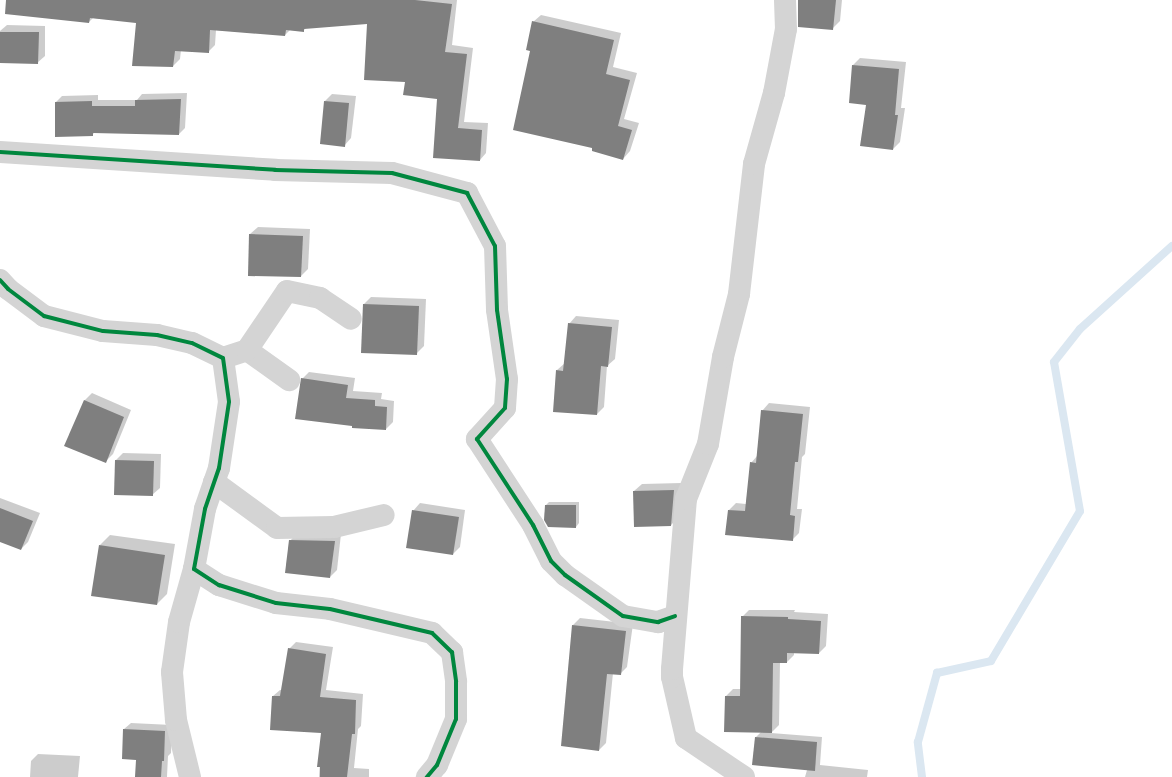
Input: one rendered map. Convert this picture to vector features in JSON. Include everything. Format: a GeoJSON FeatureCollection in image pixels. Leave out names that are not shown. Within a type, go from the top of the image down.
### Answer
{"type":"FeatureCollection","features":[{"type":"Feature","properties":{"kind":"street"},"geometry":{"type":"LineString","coordinates":[[744,777],[686,738],[672,677],[675,616],[686,499],[708,444],[723,357],[739,294],[754,164],[774,93],[786,29],[785,0]]}},
{"type":"Feature","properties":{"kind":"street"},"geometry":{"type":"LineString","coordinates":[[0,152],[275,170],[392,173],[467,193],[496,246],[497,310],[507,379],[505,408],[477,439],[533,525],[551,561],[565,576],[623,616],[658,622],[675,616]]}},
{"type":"Feature","properties":{"kind":"street"},"geometry":{"type":"LineString","coordinates":[[0,280],[8,289],[44,316],[103,331],[157,335],[192,343],[223,358],[247,350],[287,291],[320,298],[351,319]]}},
{"type":"Feature","properties":{"kind":"street"},"geometry":{"type":"LineString","coordinates":[[247,350],[289,380]]}},
{"type":"Feature","properties":{"kind":"street"},"geometry":{"type":"LineString","coordinates":[[190,777],[176,720],[172,672],[179,622],[194,569],[205,509],[219,468],[229,402],[223,358]]}},
{"type":"Feature","properties":{"kind":"street"},"geometry":{"type":"LineString","coordinates":[[214,482],[277,528],[334,527],[384,515]]}},
{"type":"Feature","properties":{"kind":"street"},"geometry":{"type":"LineString","coordinates":[[194,569],[218,585],[276,603],[330,609],[432,633],[452,652],[456,682],[456,719],[437,765],[427,777]]}},
{"type":"Feature","properties":{"kind":"building"},"geometry":{"type":"Polygon","coordinates":[[[6,0],[415,0],[452,4],[445,52],[467,54],[458,128],[482,130],[480,161],[433,158],[437,99],[403,95],[405,82],[364,80],[367,24],[304,29],[304,32],[286,30],[285,36],[210,30],[209,53],[175,51],[173,67],[132,66],[136,23],[90,18],[89,23],[5,14],[6,0]]]}},
{"type":"Feature","properties":{"kind":"building"},"geometry":{"type":"Polygon","coordinates":[[[798,0],[836,0],[833,30],[798,27],[798,0]]]}},
{"type":"Feature","properties":{"kind":"building"},"geometry":{"type":"Polygon","coordinates":[[[532,21],[614,40],[606,74],[630,80],[618,126],[632,130],[623,160],[592,151],[592,148],[513,130],[530,51],[526,50],[532,21]]]}},
{"type":"Feature","properties":{"kind":"building"},"geometry":{"type":"Polygon","coordinates":[[[0,32],[39,32],[38,64],[0,63],[0,32]]]}},
{"type":"Feature","properties":{"kind":"building"},"geometry":{"type":"Polygon","coordinates":[[[852,65],[899,69],[895,115],[898,115],[893,150],[860,146],[866,105],[849,103],[852,65]]]}},
{"type":"Feature","properties":{"kind":"building"},"geometry":{"type":"Polygon","coordinates":[[[181,99],[179,135],[93,133],[93,136],[55,137],[55,102],[92,101],[92,106],[135,106],[135,100],[181,99]]]}},
{"type":"Feature","properties":{"kind":"building"},"geometry":{"type":"Polygon","coordinates":[[[324,101],[349,103],[345,147],[320,144],[324,101]]]}},
{"type":"Feature","properties":{"kind":"building"},"geometry":{"type":"Polygon","coordinates":[[[249,234],[303,236],[301,277],[248,276],[249,234]]]}},
{"type":"Feature","properties":{"kind":"building"},"geometry":{"type":"Polygon","coordinates":[[[363,304],[419,306],[417,355],[361,353],[363,304]]]}},
{"type":"Feature","properties":{"kind":"building"},"geometry":{"type":"Polygon","coordinates":[[[568,323],[612,327],[608,367],[601,366],[597,415],[553,412],[556,370],[563,371],[568,323]]]}},
{"type":"Feature","properties":{"kind":"building"},"geometry":{"type":"Polygon","coordinates":[[[301,378],[348,385],[346,398],[375,400],[375,406],[387,407],[386,430],[352,428],[352,426],[295,419],[301,378]]]}},
{"type":"Feature","properties":{"kind":"building"},"geometry":{"type":"Polygon","coordinates":[[[84,400],[124,417],[106,463],[64,446],[84,400]]]}},
{"type":"Feature","properties":{"kind":"building"},"geometry":{"type":"Polygon","coordinates":[[[761,410],[803,414],[798,462],[795,462],[790,515],[795,516],[793,541],[725,535],[728,510],[745,511],[750,462],[756,463],[761,410]]]}},
{"type":"Feature","properties":{"kind":"building"},"geometry":{"type":"Polygon","coordinates":[[[115,460],[154,461],[153,496],[114,495],[115,460]]]}},
{"type":"Feature","properties":{"kind":"building"},"geometry":{"type":"Polygon","coordinates":[[[674,490],[671,526],[634,527],[633,491],[674,490]]]}},
{"type":"Feature","properties":{"kind":"building"},"geometry":{"type":"Polygon","coordinates":[[[545,505],[576,505],[576,528],[548,527],[544,520],[545,505]]]}},
{"type":"Feature","properties":{"kind":"building"},"geometry":{"type":"Polygon","coordinates":[[[0,508],[33,521],[21,550],[0,542],[0,508]]]}},
{"type":"Feature","properties":{"kind":"building"},"geometry":{"type":"Polygon","coordinates":[[[412,510],[459,517],[453,555],[406,548],[412,510]]]}},
{"type":"Feature","properties":{"kind":"building"},"geometry":{"type":"Polygon","coordinates":[[[289,540],[335,541],[330,578],[285,573],[289,540]]]}},
{"type":"Feature","properties":{"kind":"building"},"geometry":{"type":"Polygon","coordinates":[[[99,545],[165,555],[157,605],[91,596],[99,545]]]}},
{"type":"Feature","properties":{"kind":"building"},"geometry":{"type":"Polygon","coordinates":[[[741,616],[788,617],[788,619],[821,621],[819,654],[787,653],[787,663],[773,663],[772,733],[724,732],[725,696],[740,696],[741,616]]]}},
{"type":"Feature","properties":{"kind":"building"},"geometry":{"type":"Polygon","coordinates":[[[572,625],[626,631],[621,675],[607,674],[599,751],[561,746],[572,625]]]}},
{"type":"Feature","properties":{"kind":"building"},"geometry":{"type":"Polygon","coordinates":[[[288,648],[326,654],[320,697],[356,700],[355,734],[352,734],[347,777],[320,777],[320,767],[317,767],[321,733],[270,730],[272,696],[280,696],[288,648]]]}},
{"type":"Feature","properties":{"kind":"building"},"geometry":{"type":"Polygon","coordinates":[[[123,729],[165,731],[164,761],[162,761],[161,777],[135,777],[136,760],[122,759],[123,729]]]}},
{"type":"Feature","properties":{"kind":"building"},"geometry":{"type":"Polygon","coordinates":[[[755,737],[817,742],[815,771],[752,765],[755,737]]]}},
{"type":"Feature","properties":{"kind":"waterway"},"geometry":{"type":"LineString","coordinates":[[922,777],[918,742],[937,673],[991,661],[1080,511],[1054,362],[1080,329],[1172,246]]}},
{"type":"Feature","properties":{"kind":"cycle path"},"geometry":{"type":"LineString","coordinates":[[0,152],[275,170],[392,173],[467,193],[495,246],[497,310],[507,379],[505,408],[477,439],[533,525],[551,561],[565,575],[623,616],[658,622],[675,616]]}},
{"type":"Feature","properties":{"kind":"cycle path"},"geometry":{"type":"LineString","coordinates":[[0,280],[8,289],[44,316],[103,331],[157,335],[192,343],[223,358],[229,402],[219,468],[205,509],[194,569],[219,585],[276,603],[330,609],[432,633],[452,652],[456,682],[456,719],[437,765],[427,777]]}}]}
